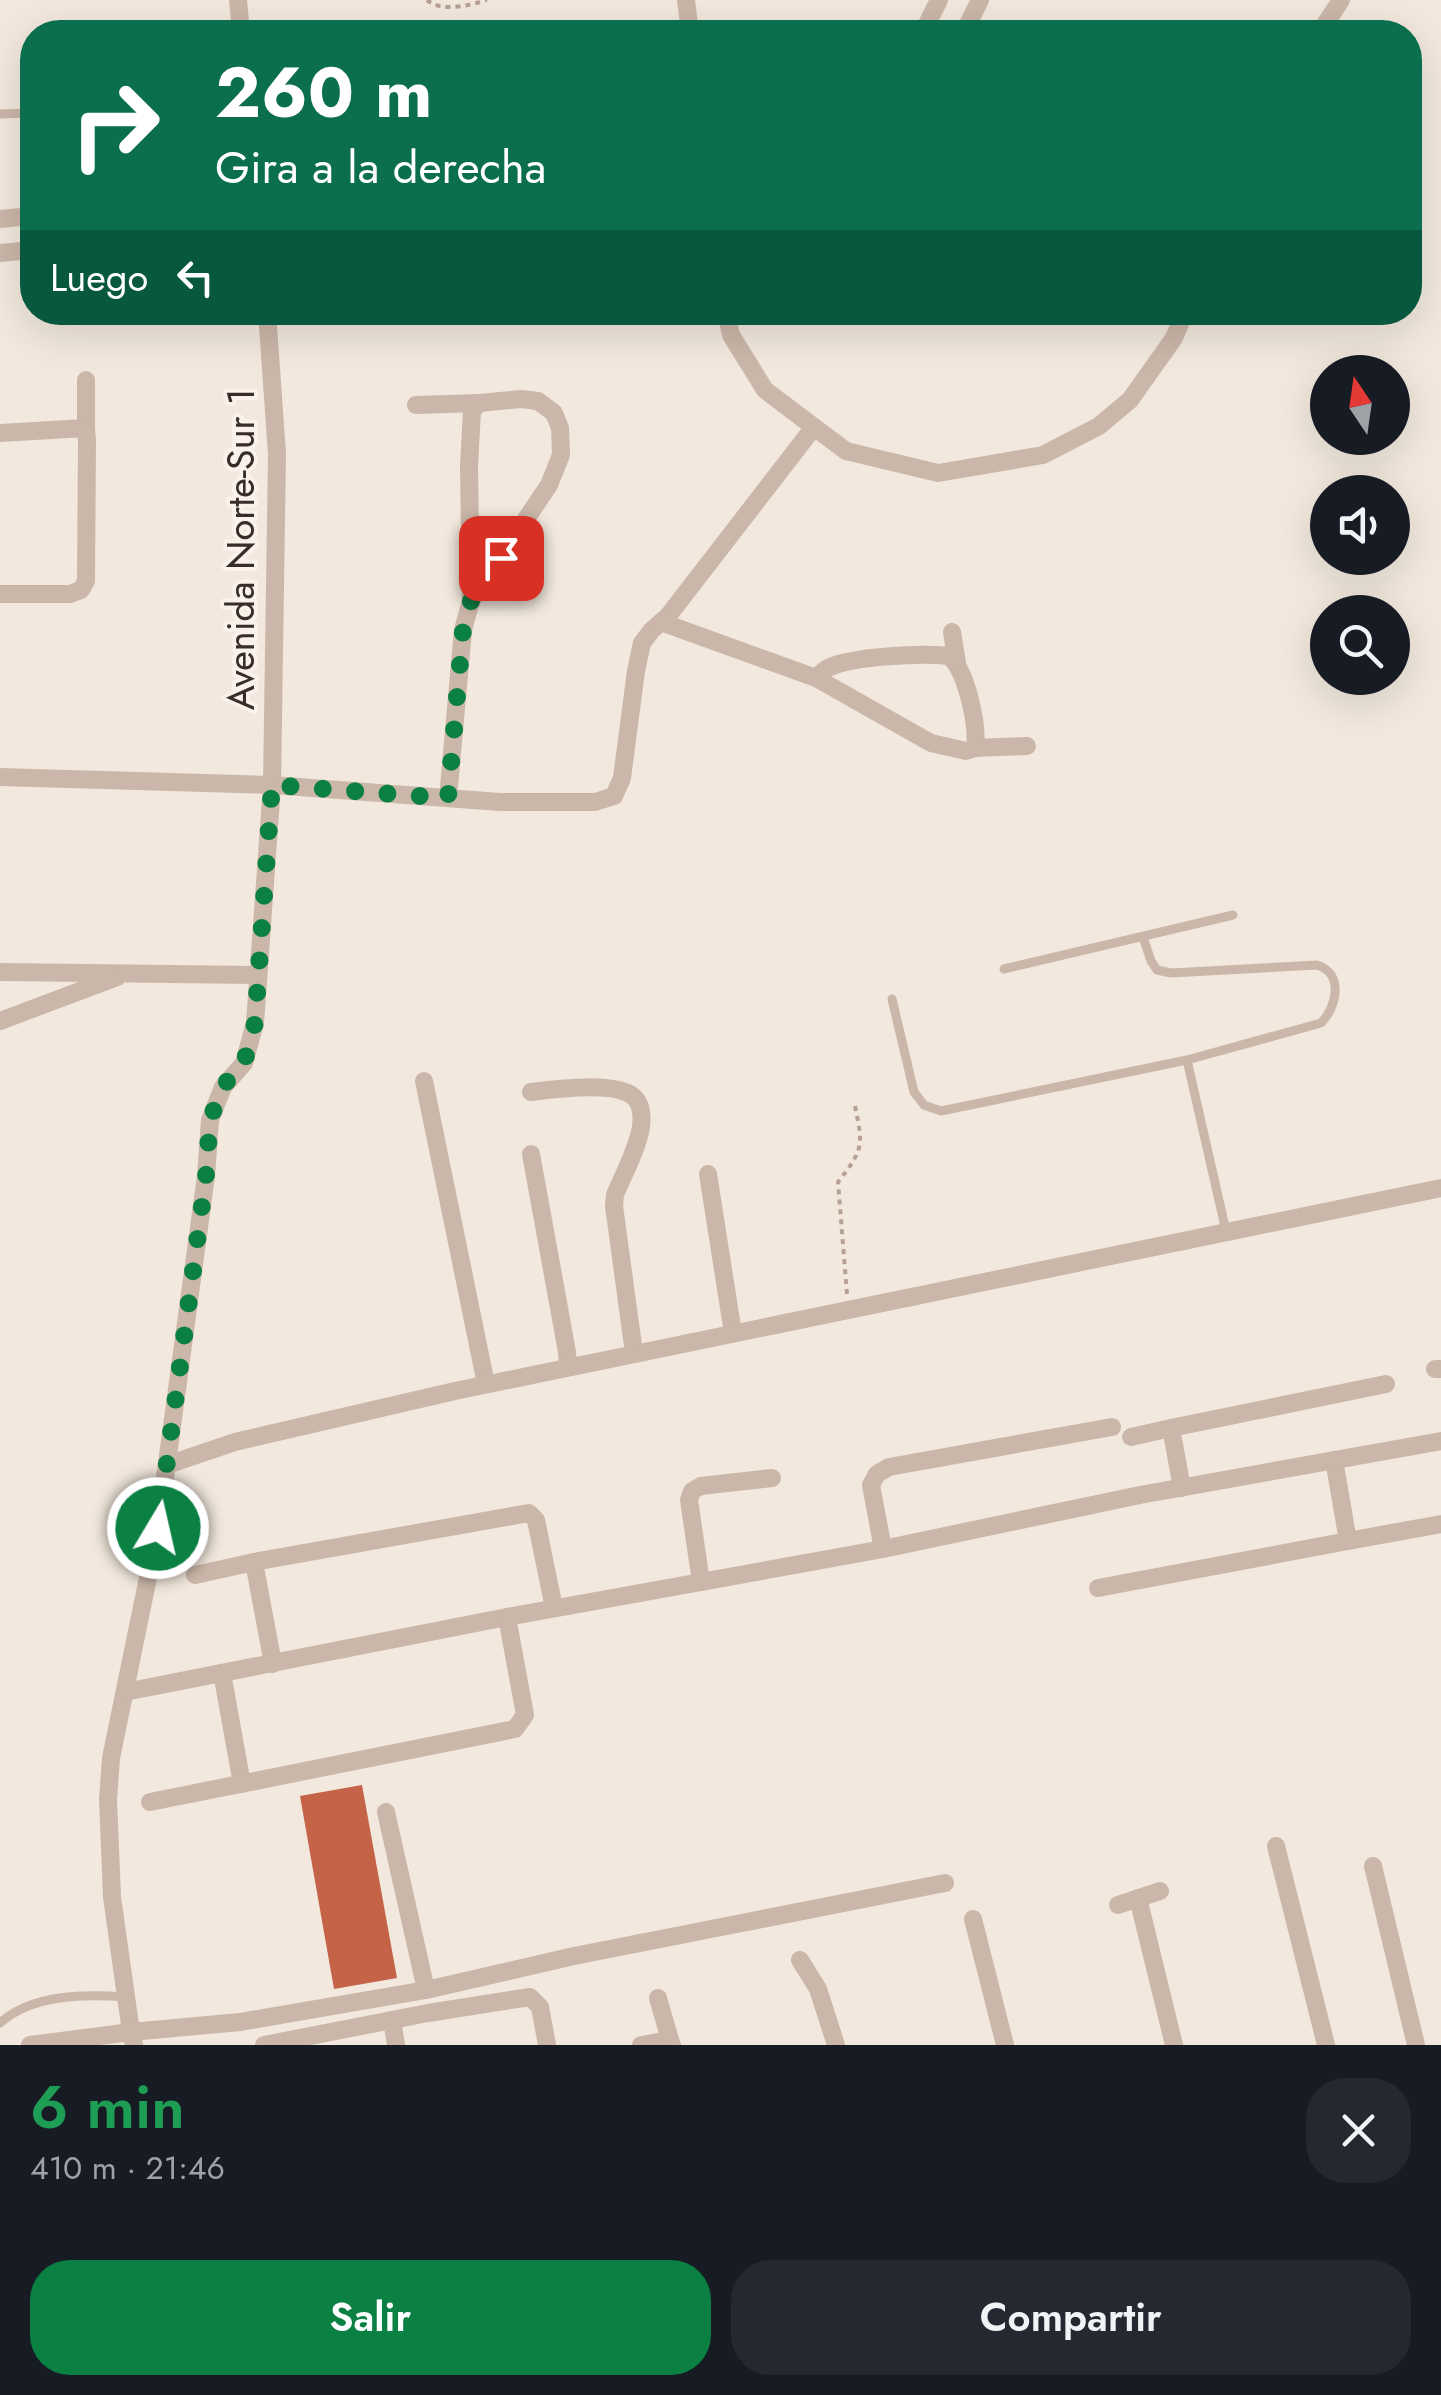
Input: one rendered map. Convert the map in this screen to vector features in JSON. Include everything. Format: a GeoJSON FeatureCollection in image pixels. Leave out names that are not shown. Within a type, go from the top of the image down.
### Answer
{"type":"FeatureCollection","features":[{"type":"Feature","properties":{"kind":"street","name":"Avenida Norte-Sur 1"},"geometry":{"type":"LineString","coordinates":[[132,2038],[112,1897],[108,1798],[111,1758],[158,1528],[206,1176],[210,1120],[223,1086],[244,1063],[255,1023],[272,785],[277,454],[268,325]]}},
{"type":"Feature","properties":{"kind":"street"},"geometry":{"type":"LineString","coordinates":[[729,325],[765,390],[846,451],[938,472],[1043,455],[1099,426],[1130,400],[1180,325]]}},
{"type":"Feature","properties":{"kind":"street"},"geometry":{"type":"LineString","coordinates":[[0,594],[70,594],[81,590],[86,581],[86,380]]}},
{"type":"Feature","properties":{"kind":"street"},"geometry":{"type":"LineString","coordinates":[[416,404],[538,401],[554,413],[560,428],[561,454],[549,485],[471,601]]}},
{"type":"Feature","properties":{"kind":"street"},"geometry":{"type":"LineString","coordinates":[[448,798],[463,630],[471,601],[469,425],[472,410],[479,403]]}},
{"type":"Feature","properties":{"kind":"street"},"geometry":{"type":"LineString","coordinates":[[0,777],[272,785],[448,798],[595,802],[614,796],[622,778],[642,643],[668,616],[814,427]]}},
{"type":"Feature","properties":{"kind":"street"},"geometry":{"type":"LineString","coordinates":[[0,433],[86,428]]}},
{"type":"Feature","properties":{"kind":"street"},"geometry":{"type":"LineString","coordinates":[[470,538],[487,551],[507,548]]}},
{"type":"Feature","properties":{"kind":"street"},"geometry":{"type":"LineString","coordinates":[[661,622],[816,678],[932,743],[966,751],[1027,746]]}},
{"type":"Feature","properties":{"kind":"street"},"geometry":{"type":"LineString","coordinates":[[952,632],[956,663],[977,733],[975,748]]}},
{"type":"Feature","properties":{"kind":"street"},"geometry":{"type":"LineString","coordinates":[[816,678],[826,668],[889,656],[949,656],[956,663]]}},
{"type":"Feature","properties":{"kind":"street"},"geometry":{"type":"LineString","coordinates":[[0,972],[257,975]]}},
{"type":"Feature","properties":{"kind":"street"},"geometry":{"type":"LineString","coordinates":[[0,1021],[126,974]]}},
{"type":"Feature","properties":{"kind":"street"},"geometry":{"type":"LineString","coordinates":[[424,1081],[486,1384]]}},
{"type":"Feature","properties":{"kind":"street"},"geometry":{"type":"LineString","coordinates":[[531,1092],[593,1087],[622,1092],[634,1097],[639,1105],[641,1126],[614,1206],[634,1353]]}},
{"type":"Feature","properties":{"kind":"street"},"geometry":{"type":"LineString","coordinates":[[531,1154],[568,1368]]}},
{"type":"Feature","properties":{"kind":"street"},"geometry":{"type":"LineString","coordinates":[[708,1174],[733,1333]]}},
{"type":"Feature","properties":{"kind":"street"},"geometry":{"type":"LineString","coordinates":[[167,1465],[235,1442],[486,1384],[1441,1188]]}},
{"type":"Feature","properties":{"kind":"street"},"geometry":{"type":"LineString","coordinates":[[1132,1437],[1386,1384]]}},
{"type":"Feature","properties":{"kind":"street"},"geometry":{"type":"LineString","coordinates":[[883,1548],[871,1484],[877,1474],[889,1467],[1112,1427]]}},
{"type":"Feature","properties":{"kind":"street"},"geometry":{"type":"LineString","coordinates":[[1171,1428],[1182,1488]]}},
{"type":"Feature","properties":{"kind":"street"},"geometry":{"type":"LineString","coordinates":[[125,1692],[1441,1441]]}},
{"type":"Feature","properties":{"kind":"street"},"geometry":{"type":"LineString","coordinates":[[1334,1460],[1348,1541]]}},
{"type":"Feature","properties":{"kind":"street"},"geometry":{"type":"LineString","coordinates":[[701,1582],[689,1500],[692,1491],[701,1486],[772,1478]]}},
{"type":"Feature","properties":{"kind":"street"},"geometry":{"type":"LineString","coordinates":[[195,1576],[529,1512],[536,1520],[554,1608]]}},
{"type":"Feature","properties":{"kind":"street"},"geometry":{"type":"LineString","coordinates":[[1098,1588],[1441,1524]]}},
{"type":"Feature","properties":{"kind":"street"},"geometry":{"type":"LineString","coordinates":[[254,1562],[272,1664]]}},
{"type":"Feature","properties":{"kind":"street"},"geometry":{"type":"LineString","coordinates":[[150,1802],[515,1729],[525,1715],[506,1617]]}},
{"type":"Feature","properties":{"kind":"street"},"geometry":{"type":"LineString","coordinates":[[222,1674],[242,1784]]}},
{"type":"Feature","properties":{"kind":"street"},"geometry":{"type":"LineString","coordinates":[[386,1812],[426,1990]]}},
{"type":"Feature","properties":{"kind":"street"},"geometry":{"type":"LineString","coordinates":[[1276,1846],[1326,2045]]}},
{"type":"Feature","properties":{"kind":"street"},"geometry":{"type":"LineString","coordinates":[[1373,1866],[1416,2045]]}},
{"type":"Feature","properties":{"kind":"street"},"geometry":{"type":"LineString","coordinates":[[30,2045],[132,2038],[426,1990],[574,1956],[946,1883]]}},
{"type":"Feature","properties":{"kind":"street"},"geometry":{"type":"LineString","coordinates":[[1118,1905],[1160,1891]]}},
{"type":"Feature","properties":{"kind":"street"},"geometry":{"type":"LineString","coordinates":[[1138,1898],[1174,2045]]}},
{"type":"Feature","properties":{"kind":"street"},"geometry":{"type":"LineString","coordinates":[[973,1920],[1005,2045]]}},
{"type":"Feature","properties":{"kind":"street"},"geometry":{"type":"LineString","coordinates":[[800,1960],[818,1989],[836,2045]]}},
{"type":"Feature","properties":{"kind":"street"},"geometry":{"type":"LineString","coordinates":[[264,2045],[530,1998],[540,2007],[547,2045]]}},
{"type":"Feature","properties":{"kind":"street"},"geometry":{"type":"LineString","coordinates":[[641,2045],[671,2042],[658,1998]]}},
{"type":"Feature","properties":{"kind":"street"},"geometry":{"type":"LineString","coordinates":[[392,2020],[396,2045]]}},
{"type":"Feature","properties":{"kind":"lane"},"geometry":{"type":"LineString","coordinates":[[1004,970],[1233,915]]}},
{"type":"Feature","properties":{"kind":"lane"},"geometry":{"type":"LineString","coordinates":[[892,999],[914,1092],[924,1105],[940,1111],[1187,1060],[1320,1023],[1332,1008],[1334,978],[1325,967],[1317,964],[1170,973],[1156,970],[1143,937]]}},
{"type":"Feature","properties":{"kind":"lane"},"geometry":{"type":"LineString","coordinates":[[1187,1060],[1226,1230]]}},
{"type":"Feature","properties":{"kind":"lane"},"geometry":{"type":"LineString","coordinates":[[0,2024],[12,2012],[46,2001],[80,1996],[126,1997]]}},
{"type":"Feature","properties":{"kind":"path"},"geometry":{"type":"LineString","coordinates":[[427,0],[440,8],[488,0]]}},
{"type":"Feature","properties":{"kind":"path"},"geometry":{"type":"LineString","coordinates":[[849,1308],[838,1182],[853,1164],[862,1143],[854,1106]]}},
{"type":"Feature","properties":{"kind":"building"},"geometry":{"type":"Polygon","coordinates":[[[362,1785],[397,1978],[334,1989],[300,1796],[362,1785]]]}},
{"type":"Feature","properties":{"kind":"route"},"geometry":{"type":"LineString","coordinates":[[158,1528],[206,1176],[210,1120],[223,1086],[244,1063],[255,1023],[272,785],[448,798],[463,630],[471,601],[501,558]]}}]}
